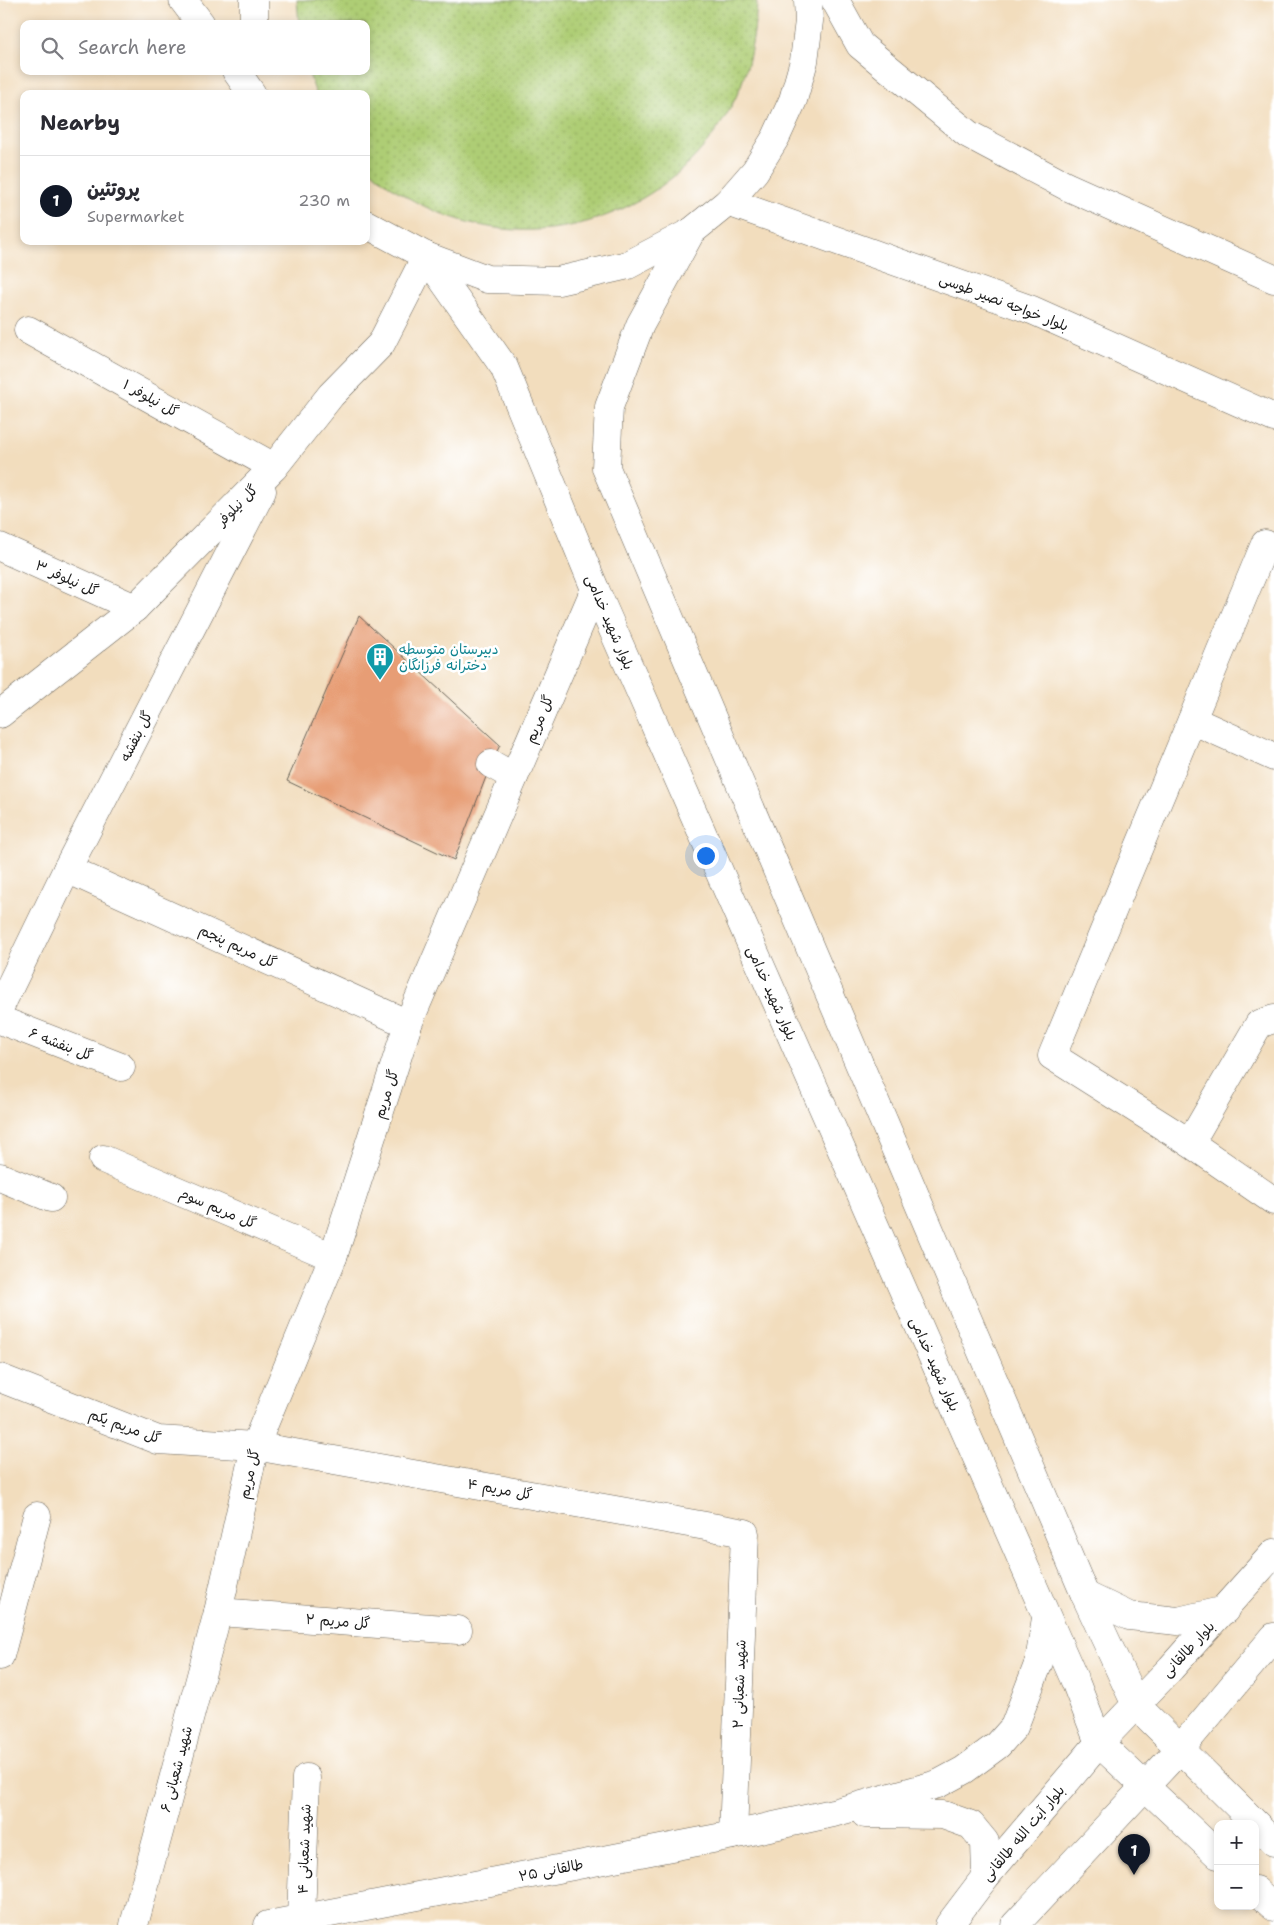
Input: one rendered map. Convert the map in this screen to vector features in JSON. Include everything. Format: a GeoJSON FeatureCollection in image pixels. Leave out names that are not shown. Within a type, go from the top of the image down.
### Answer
{"type":"FeatureCollection","features":[{"type":"Feature","properties":{"kind":"street"},"geometry":{"type":"LineString","coordinates":[[183,0],[198,20]]}},
{"type":"Feature","properties":{"kind":"street"},"geometry":{"type":"LineString","coordinates":[[254,0],[254,20]]}},
{"type":"Feature","properties":{"kind":"street"},"geometry":{"type":"LineString","coordinates":[[370,226],[426,256],[487,279],[558,282],[628,266],[691,232],[728,202],[759,164],[776,137],[793,100],[804,61],[809,21],[808,0]]}},
{"type":"Feature","properties":{"kind":"street"},"geometry":{"type":"LineString","coordinates":[[835,0],[860,45],[968,134],[1066,186],[1274,279]]}},
{"type":"Feature","properties":{"kind":"street"},"geometry":{"type":"LineString","coordinates":[[239,75],[249,90]]}},
{"type":"Feature","properties":{"kind":"street"},"geometry":{"type":"LineString","coordinates":[[263,75],[268,90]]}},
{"type":"Feature","properties":{"kind":"street","name":"بلوار خواجه نصیر طوسی"},"geometry":{"type":"LineString","coordinates":[[728,202],[1032,310],[1274,418]]}},
{"type":"Feature","properties":{"kind":"street"},"geometry":{"type":"LineString","coordinates":[[691,232],[640,325],[609,406],[606,468],[1085,1595],[1136,1704],[1274,1842]]}},
{"type":"Feature","properties":{"kind":"street","name":"گل نیلوفر"},"geometry":{"type":"LineString","coordinates":[[0,714],[135,608],[274,467],[331,394],[381,344],[426,256]]}},
{"type":"Feature","properties":{"kind":"street","name":"بلوار شهید خدامی"},"geometry":{"type":"LineString","coordinates":[[426,256],[504,367],[595,589],[1046,1618],[1075,1680],[1099,1743]]}},
{"type":"Feature","properties":{"kind":"street","name":"گل نیلوفر ۱"},"geometry":{"type":"LineString","coordinates":[[28,330],[274,467]]}},
{"type":"Feature","properties":{"kind":"street","name":"گل بنفشه"},"geometry":{"type":"LineString","coordinates":[[0,1007],[67,868],[274,467]]}},
{"type":"Feature","properties":{"kind":"street"},"geometry":{"type":"LineString","coordinates":[[1265,544],[1052,1056],[1190,1143],[1274,1201]]}},
{"type":"Feature","properties":{"kind":"street","name":"گل نیلوفر ۳"},"geometry":{"type":"LineString","coordinates":[[0,547],[135,608]]}},
{"type":"Feature","properties":{"kind":"street","name":"گل مریم"},"geometry":{"type":"LineString","coordinates":[[218,1612],[255,1446],[333,1257],[408,1024],[595,589]]}},
{"type":"Feature","properties":{"kind":"street"},"geometry":{"type":"LineString","coordinates":[[1192,720],[1274,757]]}},
{"type":"Feature","properties":{"kind":"street"},"geometry":{"type":"LineString","coordinates":[[491,764],[514,777]]}},
{"type":"Feature","properties":{"kind":"street","name":"گل مریم پنجم"},"geometry":{"type":"LineString","coordinates":[[67,868],[408,1024]]}},
{"type":"Feature","properties":{"kind":"street"},"geometry":{"type":"LineString","coordinates":[[1190,1143],[1259,1024],[1274,1019]]}},
{"type":"Feature","properties":{"kind":"street","name":"گل بنفشه ۶"},"geometry":{"type":"LineString","coordinates":[[0,1020],[121,1068]]}},
{"type":"Feature","properties":{"kind":"street","name":"گل مریم سوم"},"geometry":{"type":"LineString","coordinates":[[103,1159],[333,1257]]}},
{"type":"Feature","properties":{"kind":"street"},"geometry":{"type":"LineString","coordinates":[[0,1177],[51,1198]]}},
{"type":"Feature","properties":{"kind":"street","name":"گل مریم یکم"},"geometry":{"type":"LineString","coordinates":[[0,1378],[158,1440],[255,1446]]}},
{"type":"Feature","properties":{"kind":"street","name":"گل مریم ۴"},"geometry":{"type":"LineString","coordinates":[[255,1446],[745,1533]]}},
{"type":"Feature","properties":{"kind":"street"},"geometry":{"type":"LineString","coordinates":[[0,1656],[37,1516]]}},
{"type":"Feature","properties":{"kind":"street","name":"شهید شعبانی ۲"},"geometry":{"type":"LineString","coordinates":[[733,1835],[745,1533]]}},
{"type":"Feature","properties":{"kind":"street","name":"بلوار طالقانی"},"geometry":{"type":"LineString","coordinates":[[1099,1743],[1224,1610],[1274,1552]]}},
{"type":"Feature","properties":{"kind":"street"},"geometry":{"type":"LineString","coordinates":[[1085,1595],[1129,1616],[1178,1621],[1224,1610]]}},
{"type":"Feature","properties":{"kind":"street","name":"گل مریم ۲"},"geometry":{"type":"LineString","coordinates":[[218,1612],[458,1630]]}},
{"type":"Feature","properties":{"kind":"street","name":"شهید شعبانی ۶"},"geometry":{"type":"LineString","coordinates":[[134,1925],[218,1612]]}},
{"type":"Feature","properties":{"kind":"street"},"geometry":{"type":"LineString","coordinates":[[833,1813],[938,1784],[964,1770],[998,1745],[1014,1727],[1023,1707],[1039,1662],[1046,1618]]}},
{"type":"Feature","properties":{"kind":"street"},"geometry":{"type":"LineString","coordinates":[[1015,1925],[1181,1748],[1274,1637]]}},
{"type":"Feature","properties":{"kind":"street"},"geometry":{"type":"LineString","coordinates":[[1099,1743],[1214,1851]]}},
{"type":"Feature","properties":{"kind":"street","name":"بلوار آیت الله طالقانی"},"geometry":{"type":"LineString","coordinates":[[950,1925],[986,1876],[1099,1743]]}},
{"type":"Feature","properties":{"kind":"street","name":"شهید شعبانی ۴"},"geometry":{"type":"LineString","coordinates":[[301,1919],[306,1778]]}},
{"type":"Feature","properties":{"kind":"street"},"geometry":{"type":"LineString","coordinates":[[833,1813],[943,1815],[971,1825],[984,1842],[986,1876]]}},
{"type":"Feature","properties":{"kind":"street","name":"طالقانی ۲۵"},"geometry":{"type":"LineString","coordinates":[[268,1925],[733,1835],[833,1813]]}},
{"type":"Feature","properties":{"kind":"street"},"geometry":{"type":"LineString","coordinates":[[1259,1894],[1274,1907]]}},
{"type":"Feature","properties":{"kind":"green space"},"geometry":{"type":"Polygon","coordinates":[[[297,0],[756,0],[757,5],[751,52],[741,86],[715,132],[690,162],[659,187],[626,207],[589,221],[551,229],[511,230],[456,219],[414,201],[389,185],[370,169],[370,90],[315,90],[309,75],[370,75],[370,20],[299,20],[297,0]]]}},
{"type":"Feature","properties":{"kind":"building","name":"دبیرستان متوسطه دخترانه فرزانگان"},"geometry":{"type":"Polygon","coordinates":[[[359,616],[500,745],[454,860],[287,781],[359,616]]]}},
{"type":"Feature","properties":{"kind":"place","name":"دبیرستان متوسطه دخترانه فرزانگان"},"geometry":{"type":"Point","coordinates":[380,681]}},
{"type":"Feature","properties":{"kind":"place","name":"پروتئین"},"geometry":{"type":"Point","coordinates":[1134,1875]}}]}
